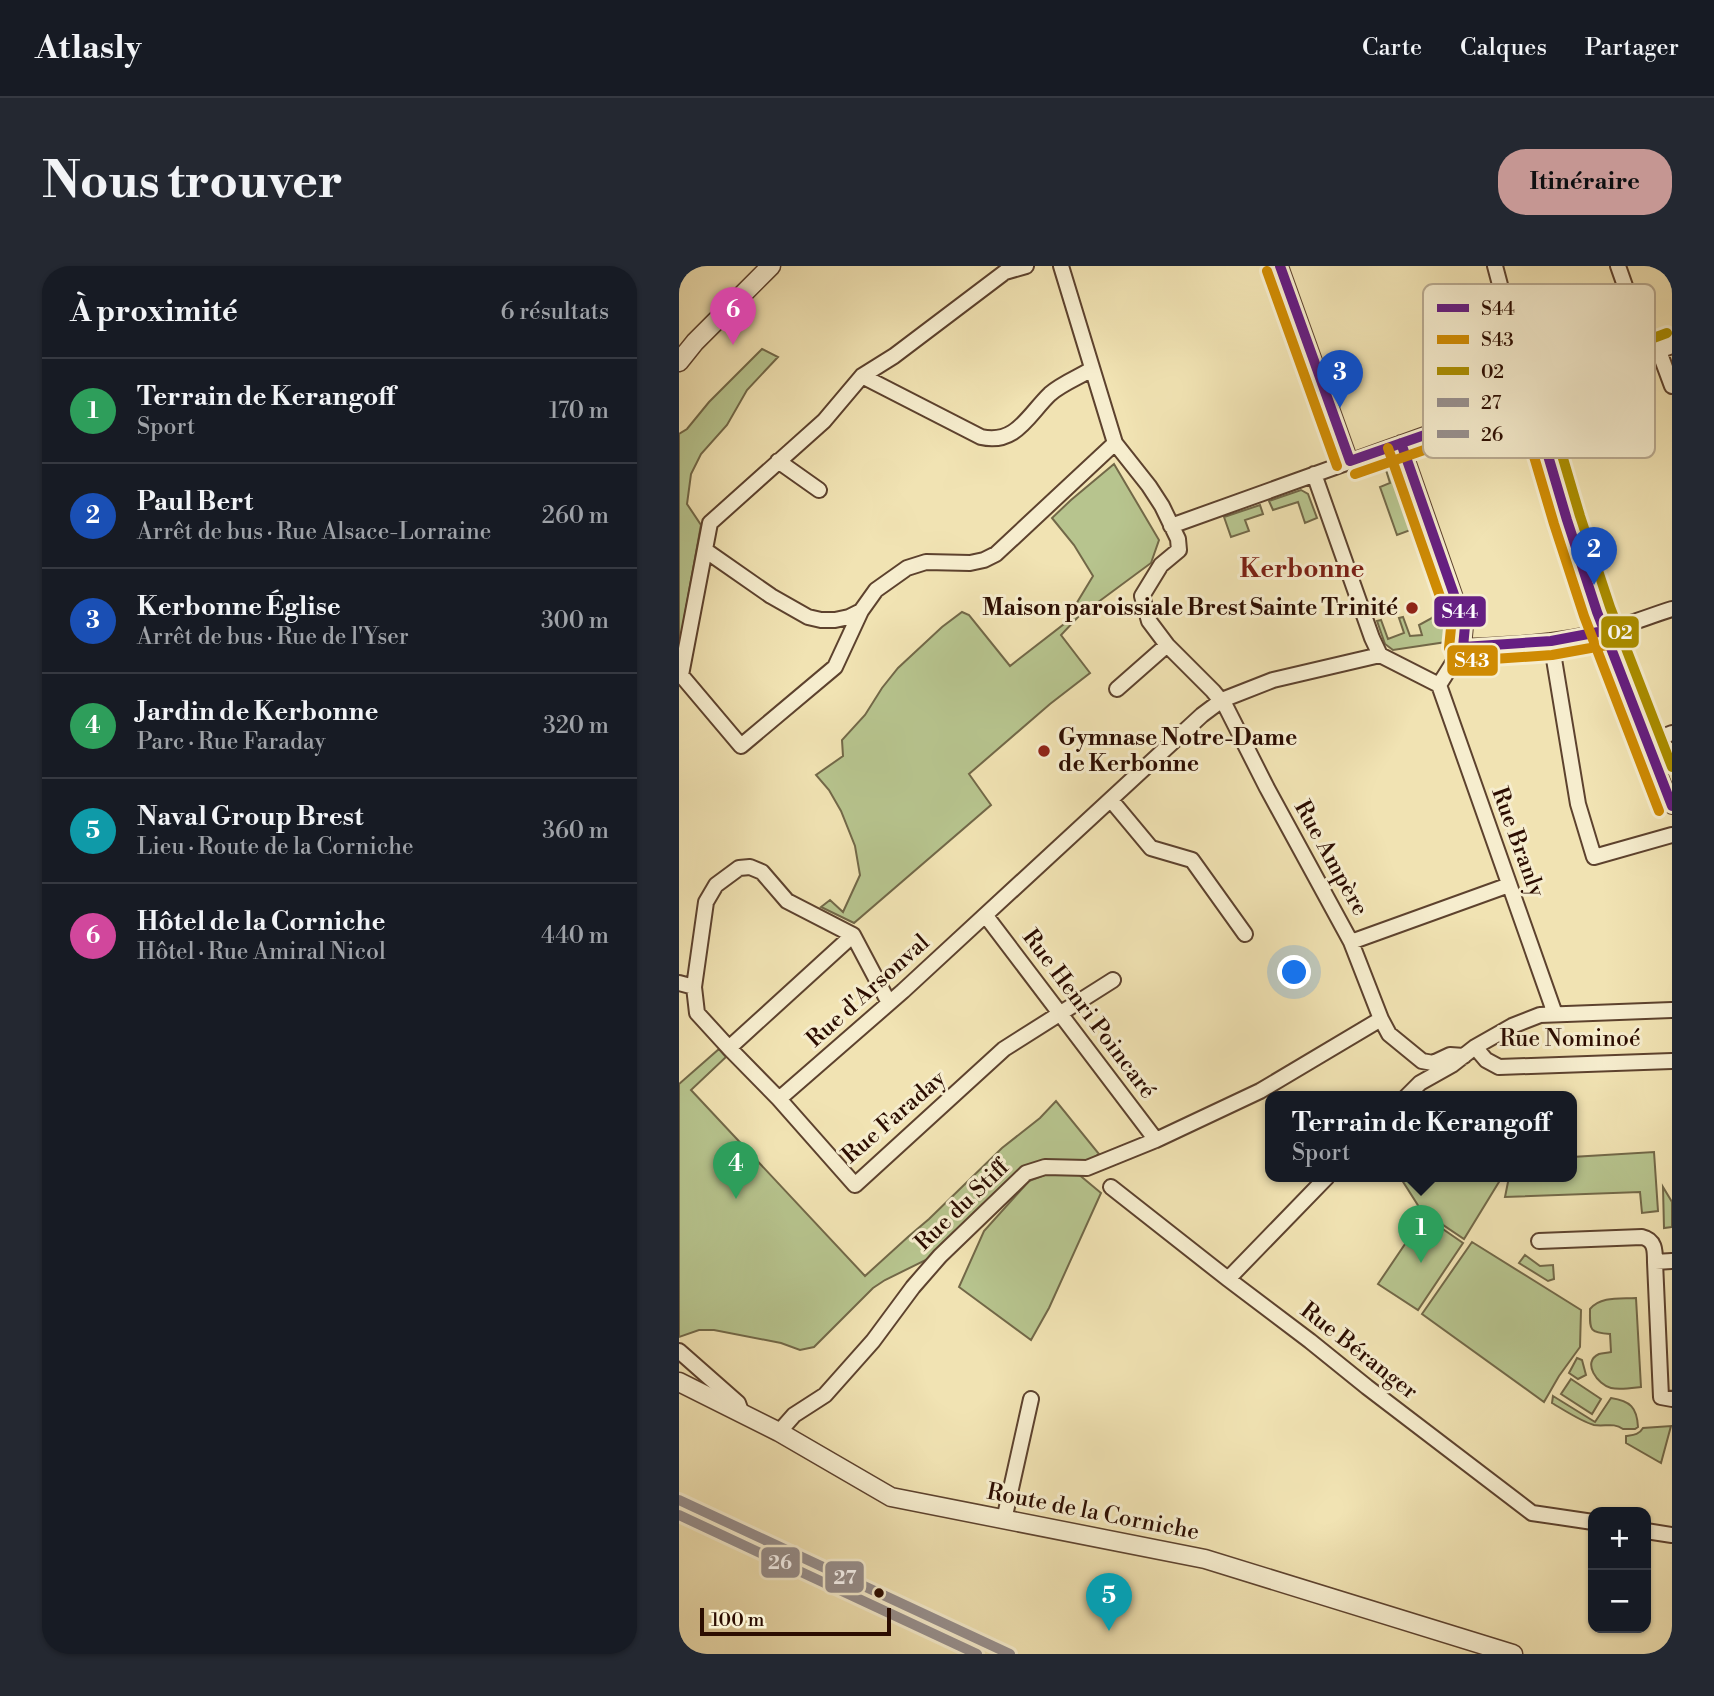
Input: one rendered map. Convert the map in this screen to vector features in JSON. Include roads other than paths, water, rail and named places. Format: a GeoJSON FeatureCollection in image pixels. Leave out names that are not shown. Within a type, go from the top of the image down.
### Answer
{"type":"FeatureCollection","features":[{"type":"Feature","properties":{"kind":"street"},"geometry":{"type":"LineString","coordinates":[[679,362],[695,342],[771,266]]}},
{"type":"Feature","properties":{"kind":"street"},"geometry":{"type":"LineString","coordinates":[[1026,266],[1006,272],[894,356],[862,376],[824,421],[710,523],[681,675],[741,746],[835,667],[861,611],[876,590],[907,568],[926,562],[970,563],[996,554],[1115,443]]}},
{"type":"Feature","properties":{"kind":"street"},"geometry":{"type":"LineString","coordinates":[[1061,266],[1115,443],[1149,486],[1171,526],[1423,435]]}},
{"type":"Feature","properties":{"kind":"street"},"geometry":{"type":"LineString","coordinates":[[1280,266],[1350,461]]}},
{"type":"Feature","properties":{"kind":"street"},"geometry":{"type":"LineString","coordinates":[[1495,266],[1500,284]]}},
{"type":"Feature","properties":{"kind":"street"},"geometry":{"type":"LineString","coordinates":[[1618,266],[1627,284]]}},
{"type":"Feature","properties":{"kind":"street"},"geometry":{"type":"LineString","coordinates":[[1660,350],[1672,386]]}},
{"type":"Feature","properties":{"kind":"street"},"geometry":{"type":"LineString","coordinates":[[862,376],[981,437],[991,439],[1011,434],[1052,392],[1092,369]]}},
{"type":"Feature","properties":{"kind":"street"},"geometry":{"type":"LineString","coordinates":[[1314,474],[1380,655],[1439,685],[1463,647],[1465,626],[1401,443]]}},
{"type":"Feature","properties":{"kind":"street"},"geometry":{"type":"LineString","coordinates":[[1549,458],[1604,631],[1672,806]]}},
{"type":"Feature","properties":{"kind":"street"},"geometry":{"type":"LineString","coordinates":[[778,461],[820,490]]}},
{"type":"Feature","properties":{"kind":"street","name":"Rue Ampère"},"geometry":{"type":"LineString","coordinates":[[1171,526],[1178,540],[1179,550],[1161,565],[1142,596],[1149,621],[1167,645],[1221,700],[1351,942],[1389,1034],[1422,1061],[1433,1063],[1450,1055],[1469,1052]]}},
{"type":"Feature","properties":{"kind":"street"},"geometry":{"type":"LineString","coordinates":[[705,550],[771,596],[808,617],[835,620],[861,611]]}},
{"type":"Feature","properties":{"kind":"street"},"geometry":{"type":"LineString","coordinates":[[1463,647],[1551,641],[1604,631],[1672,609]]}},
{"type":"Feature","properties":{"kind":"street"},"geometry":{"type":"LineString","coordinates":[[1551,641],[1578,804],[1594,857],[1672,835]]}},
{"type":"Feature","properties":{"kind":"street"},"geometry":{"type":"LineString","coordinates":[[1117,689],[1167,645]]}},
{"type":"Feature","properties":{"kind":"street","name":"Rue d'Arsonval"},"geometry":{"type":"LineString","coordinates":[[779,1099],[986,916],[1221,700],[1273,680],[1380,655]]}},
{"type":"Feature","properties":{"kind":"street","name":"Rue Branly"},"geometry":{"type":"LineString","coordinates":[[1439,685],[1555,1014]]}},
{"type":"Feature","properties":{"kind":"street"},"geometry":{"type":"LineString","coordinates":[[1647,743],[1672,733]]}},
{"type":"Feature","properties":{"kind":"street"},"geometry":{"type":"LineString","coordinates":[[1111,800],[1151,848],[1192,860],[1245,934]]}},
{"type":"Feature","properties":{"kind":"street"},"geometry":{"type":"LineString","coordinates":[[686,985],[706,902],[716,885],[739,868],[750,867],[762,872],[787,901],[853,935],[889,1003]]}},
{"type":"Feature","properties":{"kind":"street"},"geometry":{"type":"LineString","coordinates":[[1351,942],[1509,885]]}},
{"type":"Feature","properties":{"kind":"street","name":"Rue Henri Poincaré"},"geometry":{"type":"LineString","coordinates":[[986,916],[1156,1140]]}},
{"type":"Feature","properties":{"kind":"street"},"geometry":{"type":"LineString","coordinates":[[729,1048],[853,935]]}},
{"type":"Feature","properties":{"kind":"street","name":"Rue Faraday"},"geometry":{"type":"LineString","coordinates":[[686,985],[697,1013],[779,1099],[855,1185],[1004,1049],[1114,980]]}},
{"type":"Feature","properties":{"kind":"street"},"geometry":{"type":"LineString","coordinates":[[1412,1091],[1420,1083],[1512,1026],[1540,1015],[1672,1010]]}},
{"type":"Feature","properties":{"kind":"street","name":"Rue du Stiff"},"geometry":{"type":"LineString","coordinates":[[779,1432],[794,1415],[825,1395],[849,1370],[940,1256],[1026,1173],[1045,1167],[1087,1168],[1156,1140],[1259,1091],[1381,1019]]}},
{"type":"Feature","properties":{"kind":"street","name":"Rue Nominoé"},"geometry":{"type":"LineString","coordinates":[[1469,1052],[1499,1067],[1672,1061]]}},
{"type":"Feature","properties":{"kind":"street"},"geometry":{"type":"LineString","coordinates":[[1228,1279],[1322,1182]]}},
{"type":"Feature","properties":{"kind":"street","name":"Rue Béranger"},"geometry":{"type":"LineString","coordinates":[[1111,1187],[1532,1513],[1588,1521]]}},
{"type":"Feature","properties":{"kind":"street"},"geometry":{"type":"LineString","coordinates":[[1539,1241],[1642,1237],[1652,1242],[1661,1397],[1672,1399]]}},
{"type":"Feature","properties":{"kind":"street"},"geometry":{"type":"LineString","coordinates":[[1655,1262],[1672,1261]]}},
{"type":"Feature","properties":{"kind":"street"},"geometry":{"type":"LineString","coordinates":[[679,1351],[739,1403],[742,1414]]}},
{"type":"Feature","properties":{"kind":"street","name":"Route de la Corniche"},"geometry":{"type":"LineString","coordinates":[[679,1382],[779,1432],[891,1497],[1205,1559],[1513,1654]]}},
{"type":"Feature","properties":{"kind":"street"},"geometry":{"type":"LineString","coordinates":[[1004,1520],[1031,1398]]}},
{"type":"Feature","properties":{"kind":"street"},"geometry":{"type":"LineString","coordinates":[[1651,1532],[1672,1535]]}},
{"type":"Feature","properties":{"kind":"place","name":"Hôtel de la Corniche"},"geometry":{"type":"Point","coordinates":[733,345]}},
{"type":"Feature","properties":{"kind":"place","name":"Kerbonne Église"},"geometry":{"type":"Point","coordinates":[1340,408]}},
{"type":"Feature","properties":{"kind":"place","name":"Paul Bert"},"geometry":{"type":"Point","coordinates":[1594,585]}},
{"type":"Feature","properties":{"kind":"place","name":"Maison paroissiale Brest Sainte Trinité"},"geometry":{"type":"Point","coordinates":[1412,608]}},
{"type":"Feature","properties":{"kind":"place","name":"Gymnase Notre-Dame de Kerbonne"},"geometry":{"type":"Point","coordinates":[1044,751]}},
{"type":"Feature","properties":{"kind":"place","name":"Jardin de Kerbonne"},"geometry":{"type":"Point","coordinates":[736,1199]}},
{"type":"Feature","properties":{"kind":"place","name":"Terrain de Kerangoff"},"geometry":{"type":"Point","coordinates":[1421,1263]}},
{"type":"Feature","properties":{"kind":"place","name":"Naval Group Brest"},"geometry":{"type":"Point","coordinates":[1109,1631]}},
{"type":"Feature","properties":{"kind":"district","name":"Kerbonne"},"geometry":{"type":"Point","coordinates":[1302,569]}}]}
